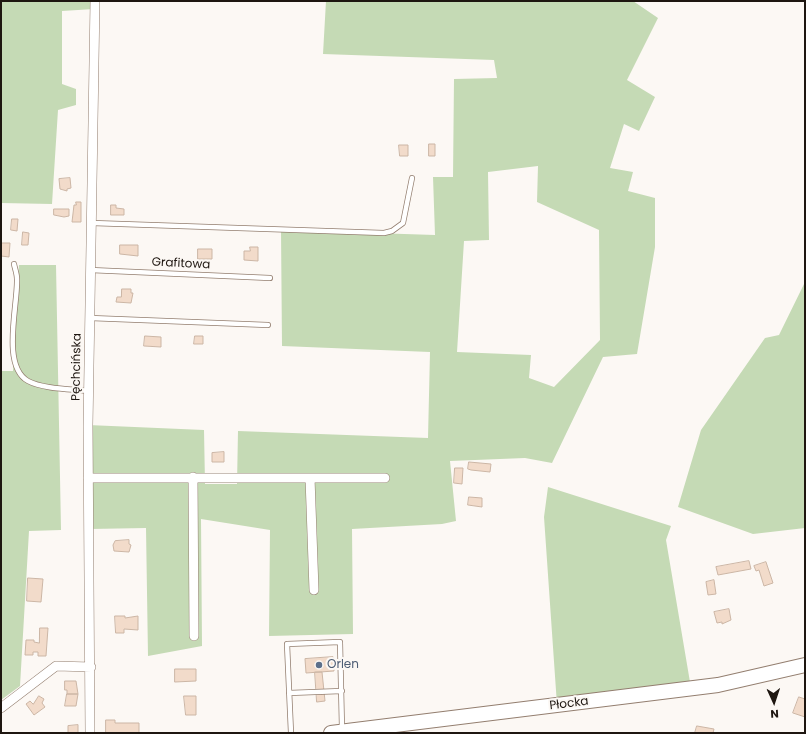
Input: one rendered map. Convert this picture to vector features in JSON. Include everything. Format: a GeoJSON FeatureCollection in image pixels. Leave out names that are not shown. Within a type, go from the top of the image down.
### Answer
{"type":"FeatureCollection","features":[{"type":"Feature","properties":{"kind":"main road","name":"Płocka"},"geometry":{"type":"LineString","coordinates":[[336,732],[718,685],[805,665]]}},
{"type":"Feature","properties":{"kind":"street","name":"Pęchcińska"},"geometry":{"type":"LineString","coordinates":[[90,733],[91,667],[88,478],[95,1]]}},
{"type":"Feature","properties":{"kind":"street"},"geometry":{"type":"LineString","coordinates":[[194,477],[194,636]]}},
{"type":"Feature","properties":{"kind":"street"},"geometry":{"type":"LineString","coordinates":[[88,478],[385,478]]}},
{"type":"Feature","properties":{"kind":"street"},"geometry":{"type":"LineString","coordinates":[[310,478],[314,590]]}},
{"type":"Feature","properties":{"kind":"street"},"geometry":{"type":"LineString","coordinates":[[1,708],[56,666],[91,667]]}},
{"type":"Feature","properties":{"kind":"lane"},"geometry":{"type":"LineString","coordinates":[[92,223],[384,233],[392,231],[403,223],[412,178]]}},
{"type":"Feature","properties":{"kind":"lane"},"geometry":{"type":"LineString","coordinates":[[14,264],[17,278],[13,351],[17,369],[28,381],[38,384],[89,391]]}},
{"type":"Feature","properties":{"kind":"lane","name":"Grafitowa"},"geometry":{"type":"LineString","coordinates":[[90,270],[270,278]]}},
{"type":"Feature","properties":{"kind":"lane"},"geometry":{"type":"LineString","coordinates":[[90,318],[268,325]]}},
{"type":"Feature","properties":{"kind":"lane"},"geometry":{"type":"LineString","coordinates":[[291,733],[287,644],[340,642],[342,691],[336,732]]}},
{"type":"Feature","properties":{"kind":"lane"},"geometry":{"type":"LineString","coordinates":[[289,693],[342,691]]}},
{"type":"Feature","properties":{"kind":"green space"},"geometry":{"type":"Polygon","coordinates":[[[1,1],[95,1],[94,9],[62,11],[62,84],[76,89],[76,105],[58,110],[52,204],[1,203],[1,1]]]}},
{"type":"Feature","properties":{"kind":"green space"},"geometry":{"type":"Polygon","coordinates":[[[326,1],[633,1],[658,18],[627,80],[655,97],[639,131],[624,124],[610,168],[633,172],[628,191],[655,198],[655,247],[637,354],[603,357],[552,463],[525,458],[450,461],[456,521],[442,524],[352,529],[353,634],[269,636],[270,530],[201,519],[202,646],[148,656],[146,528],[90,529],[88,425],[204,430],[205,484],[237,484],[238,431],[428,438],[430,352],[282,346],[281,230],[435,235],[433,177],[453,177],[454,79],[497,78],[494,60],[323,54],[326,1]],[[538,166],[488,172],[489,240],[464,241],[457,352],[531,355],[529,378],[554,387],[600,340],[599,230],[537,202],[538,166]]]}},
{"type":"Feature","properties":{"kind":"green space"},"geometry":{"type":"Polygon","coordinates":[[[19,265],[56,265],[61,530],[29,531],[20,686],[1,700],[1,371],[13,371],[19,265]]]}},
{"type":"Feature","properties":{"kind":"green space"},"geometry":{"type":"Polygon","coordinates":[[[805,282],[805,528],[753,534],[678,507],[701,430],[765,338],[779,335],[805,282]]]}},
{"type":"Feature","properties":{"kind":"green space"},"geometry":{"type":"Polygon","coordinates":[[[548,487],[671,526],[666,540],[691,688],[557,705],[544,517],[548,487]]]}},
{"type":"Feature","properties":{"kind":"building"},"geometry":{"type":"Polygon","coordinates":[[[429,144],[435,144],[435,156],[429,156],[429,144]]]}},
{"type":"Feature","properties":{"kind":"building"},"geometry":{"type":"Polygon","coordinates":[[[399,145],[408,145],[408,156],[400,156],[399,145]]]}},
{"type":"Feature","properties":{"kind":"building"},"geometry":{"type":"Polygon","coordinates":[[[70,178],[71,188],[67,189],[67,191],[60,189],[59,179],[70,178]]]}},
{"type":"Feature","properties":{"kind":"building"},"geometry":{"type":"Polygon","coordinates":[[[76,202],[81,202],[81,222],[72,222],[74,205],[76,205],[76,202]]]}},
{"type":"Feature","properties":{"kind":"building"},"geometry":{"type":"Polygon","coordinates":[[[111,205],[116,205],[116,208],[124,209],[124,215],[111,215],[111,205]]]}},
{"type":"Feature","properties":{"kind":"building"},"geometry":{"type":"Polygon","coordinates":[[[54,209],[69,209],[69,216],[64,217],[54,215],[54,209]]]}},
{"type":"Feature","properties":{"kind":"building"},"geometry":{"type":"Polygon","coordinates":[[[12,219],[18,219],[17,231],[11,230],[12,219]]]}},
{"type":"Feature","properties":{"kind":"building"},"geometry":{"type":"Polygon","coordinates":[[[23,232],[29,233],[28,245],[22,245],[23,232]]]}},
{"type":"Feature","properties":{"kind":"building"},"geometry":{"type":"Polygon","coordinates":[[[1,243],[10,243],[9,257],[1,256],[1,243]]]}},
{"type":"Feature","properties":{"kind":"building"},"geometry":{"type":"Polygon","coordinates":[[[120,245],[138,245],[138,256],[120,254],[120,245]]]}},
{"type":"Feature","properties":{"kind":"building"},"geometry":{"type":"Polygon","coordinates":[[[250,247],[258,247],[258,261],[244,260],[244,251],[250,251],[250,247]]]}},
{"type":"Feature","properties":{"kind":"building"},"geometry":{"type":"Polygon","coordinates":[[[198,249],[212,249],[212,259],[198,259],[198,249]]]}},
{"type":"Feature","properties":{"kind":"building"},"geometry":{"type":"Polygon","coordinates":[[[122,289],[131,289],[131,293],[133,293],[131,303],[116,302],[117,297],[121,297],[122,289]]]}},
{"type":"Feature","properties":{"kind":"building"},"geometry":{"type":"Polygon","coordinates":[[[145,336],[161,337],[161,347],[144,346],[145,336]]]}},
{"type":"Feature","properties":{"kind":"building"},"geometry":{"type":"Polygon","coordinates":[[[195,336],[203,336],[203,344],[194,344],[195,336]]]}},
{"type":"Feature","properties":{"kind":"building"},"geometry":{"type":"Polygon","coordinates":[[[224,452],[224,462],[212,462],[212,453],[224,452]]]}},
{"type":"Feature","properties":{"kind":"building"},"geometry":{"type":"Polygon","coordinates":[[[469,462],[491,464],[490,472],[468,469],[469,462]]]}},
{"type":"Feature","properties":{"kind":"building"},"geometry":{"type":"Polygon","coordinates":[[[455,468],[463,468],[462,484],[454,483],[455,468]]]}},
{"type":"Feature","properties":{"kind":"building"},"geometry":{"type":"Polygon","coordinates":[[[469,497],[482,498],[482,507],[468,505],[469,497]]]}},
{"type":"Feature","properties":{"kind":"building"},"geometry":{"type":"Polygon","coordinates":[[[129,540],[129,544],[131,545],[129,552],[114,551],[113,545],[115,541],[129,540]]]}},
{"type":"Feature","properties":{"kind":"building"},"geometry":{"type":"Polygon","coordinates":[[[749,561],[751,569],[718,575],[716,567],[749,561]]]}},
{"type":"Feature","properties":{"kind":"building"},"geometry":{"type":"Polygon","coordinates":[[[766,562],[773,583],[764,586],[759,570],[756,571],[754,566],[766,562]]]}},
{"type":"Feature","properties":{"kind":"building"},"geometry":{"type":"Polygon","coordinates":[[[28,578],[43,579],[41,602],[27,601],[28,578]]]}},
{"type":"Feature","properties":{"kind":"building"},"geometry":{"type":"Polygon","coordinates":[[[714,580],[716,594],[708,595],[706,582],[714,580]]]}},
{"type":"Feature","properties":{"kind":"building"},"geometry":{"type":"Polygon","coordinates":[[[729,609],[731,620],[722,624],[722,622],[717,623],[714,612],[729,609]]]}},
{"type":"Feature","properties":{"kind":"building"},"geometry":{"type":"Polygon","coordinates":[[[115,616],[125,616],[125,618],[138,616],[138,630],[124,629],[124,633],[116,633],[115,616]]]}},
{"type":"Feature","properties":{"kind":"building"},"geometry":{"type":"Polygon","coordinates":[[[40,628],[48,628],[46,656],[38,656],[38,652],[33,652],[33,655],[25,655],[26,640],[34,640],[34,642],[39,643],[40,628]]]}},
{"type":"Feature","properties":{"kind":"building","name":"Orlen"},"geometry":{"type":"Polygon","coordinates":[[[333,657],[334,671],[306,673],[305,659],[333,657]]]}},
{"type":"Feature","properties":{"kind":"building"},"geometry":{"type":"Polygon","coordinates":[[[175,669],[196,669],[196,681],[175,682],[175,669]]]}},
{"type":"Feature","properties":{"kind":"building"},"geometry":{"type":"Polygon","coordinates":[[[315,672],[322,672],[325,701],[317,702],[315,672]]]}},
{"type":"Feature","properties":{"kind":"building"},"geometry":{"type":"Polygon","coordinates":[[[65,681],[76,681],[78,694],[67,694],[67,690],[65,690],[65,681]]]}},
{"type":"Feature","properties":{"kind":"building"},"geometry":{"type":"Polygon","coordinates":[[[67,694],[78,694],[76,706],[65,706],[67,694]]]}},
{"type":"Feature","properties":{"kind":"building"},"geometry":{"type":"Polygon","coordinates":[[[39,696],[44,699],[42,703],[45,707],[34,715],[26,704],[30,701],[33,704],[39,696]]]}},
{"type":"Feature","properties":{"kind":"building"},"geometry":{"type":"Polygon","coordinates":[[[184,696],[196,696],[196,715],[186,715],[184,696]]]}},
{"type":"Feature","properties":{"kind":"building"},"geometry":{"type":"Polygon","coordinates":[[[799,697],[805,699],[805,717],[793,713],[799,697]]]}},
{"type":"Feature","properties":{"kind":"building"},"geometry":{"type":"Polygon","coordinates":[[[106,720],[115,720],[115,723],[139,723],[139,733],[106,733],[106,720]]]}},
{"type":"Feature","properties":{"kind":"building"},"geometry":{"type":"Polygon","coordinates":[[[78,725],[78,733],[68,733],[68,726],[78,725]]]}},
{"type":"Feature","properties":{"kind":"building"},"geometry":{"type":"Polygon","coordinates":[[[697,726],[714,729],[713,733],[695,733],[697,726]]]}},
{"type":"Feature","properties":{"kind":"place","name":"Orlen"},"geometry":{"type":"Point","coordinates":[319,665]}}]}
